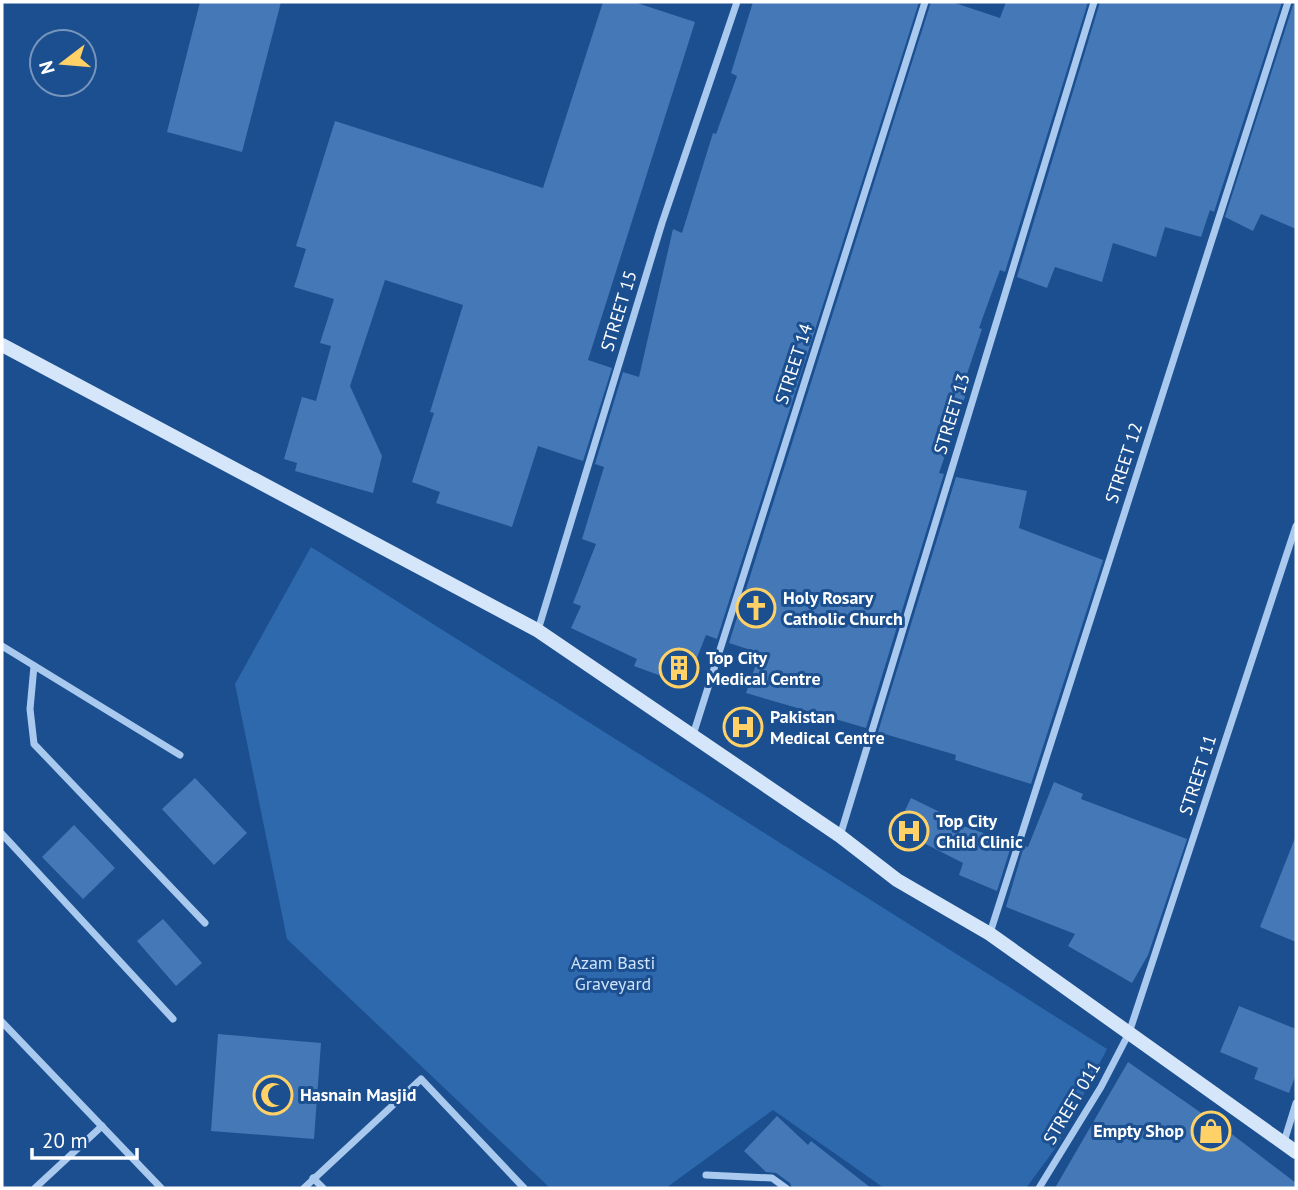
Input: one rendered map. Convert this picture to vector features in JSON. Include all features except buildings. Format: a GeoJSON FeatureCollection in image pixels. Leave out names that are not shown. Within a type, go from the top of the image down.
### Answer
{"type":"FeatureCollection","features":[{"type":"Feature","properties":{"kind":"street","name":"STREET 15"},"geometry":{"type":"LineString","coordinates":[[537,631],[663,223],[737,2]]}},
{"type":"Feature","properties":{"kind":"street","name":"STREET 14"},"geometry":{"type":"LineString","coordinates":[[693,735],[925,2]]}},
{"type":"Feature","properties":{"kind":"street","name":"STREET 13"},"geometry":{"type":"LineString","coordinates":[[840,836],[1094,2]]}},
{"type":"Feature","properties":{"kind":"street","name":"STREET 12"},"geometry":{"type":"LineString","coordinates":[[990,934],[1288,2]]}},
{"type":"Feature","properties":{"kind":"street"},"geometry":{"type":"LineString","coordinates":[[2,345],[537,631],[840,836],[897,880],[990,934],[1290,1149],[1296,1102]]}},
{"type":"Feature","properties":{"kind":"street","name":"STREET 11"},"geometry":{"type":"LineString","coordinates":[[1129,1033],[1296,526]]}},
{"type":"Feature","properties":{"kind":"street"},"geometry":{"type":"LineString","coordinates":[[2,647],[180,755]]}},
{"type":"Feature","properties":{"kind":"street"},"geometry":{"type":"LineString","coordinates":[[34,666],[30,709],[34,744],[205,923]]}},
{"type":"Feature","properties":{"kind":"street"},"geometry":{"type":"LineString","coordinates":[[2,834],[173,1019]]}},
{"type":"Feature","properties":{"kind":"street"},"geometry":{"type":"LineString","coordinates":[[2,1022],[161,1188]]}},
{"type":"Feature","properties":{"kind":"street","name":"STREET 011"},"geometry":{"type":"LineString","coordinates":[[1039,1188],[1101,1087],[1129,1033]]}},
{"type":"Feature","properties":{"kind":"street"},"geometry":{"type":"LineString","coordinates":[[304,1188],[421,1079],[524,1188]]}},
{"type":"Feature","properties":{"kind":"street"},"geometry":{"type":"LineString","coordinates":[[35,1188],[102,1126]]}},
{"type":"Feature","properties":{"kind":"street"},"geometry":{"type":"LineString","coordinates":[[706,1175],[772,1178],[786,1188]]}},
{"type":"Feature","properties":{"kind":"street"},"geometry":{"type":"LineString","coordinates":[[313,1178],[323,1188]]}},
{"type":"Feature","properties":{"kind":"green space","name":"Azam Basti Graveyard"},"geometry":{"type":"Polygon","coordinates":[[[311,547],[1107,1049],[1057,1146],[1026,1188],[884,1188],[773,1110],[666,1188],[550,1188],[287,939],[235,684],[311,547]]]}},
{"type":"Feature","properties":{"kind":"place","name":"Holy Rosary Catholic Church"},"geometry":{"type":"Point","coordinates":[756,608]}},
{"type":"Feature","properties":{"kind":"place","name":"Top City Medical Centre"},"geometry":{"type":"Point","coordinates":[679,668]}},
{"type":"Feature","properties":{"kind":"place","name":"Pakistan Medical Centre"},"geometry":{"type":"Point","coordinates":[743,727]}},
{"type":"Feature","properties":{"kind":"place","name":"Top City Child Clinic"},"geometry":{"type":"Point","coordinates":[909,831]}},
{"type":"Feature","properties":{"kind":"place","name":"Hasnain Masjid"},"geometry":{"type":"Point","coordinates":[273,1095]}},
{"type":"Feature","properties":{"kind":"place","name":"Empty Shop"},"geometry":{"type":"Point","coordinates":[1211,1131]}}]}
